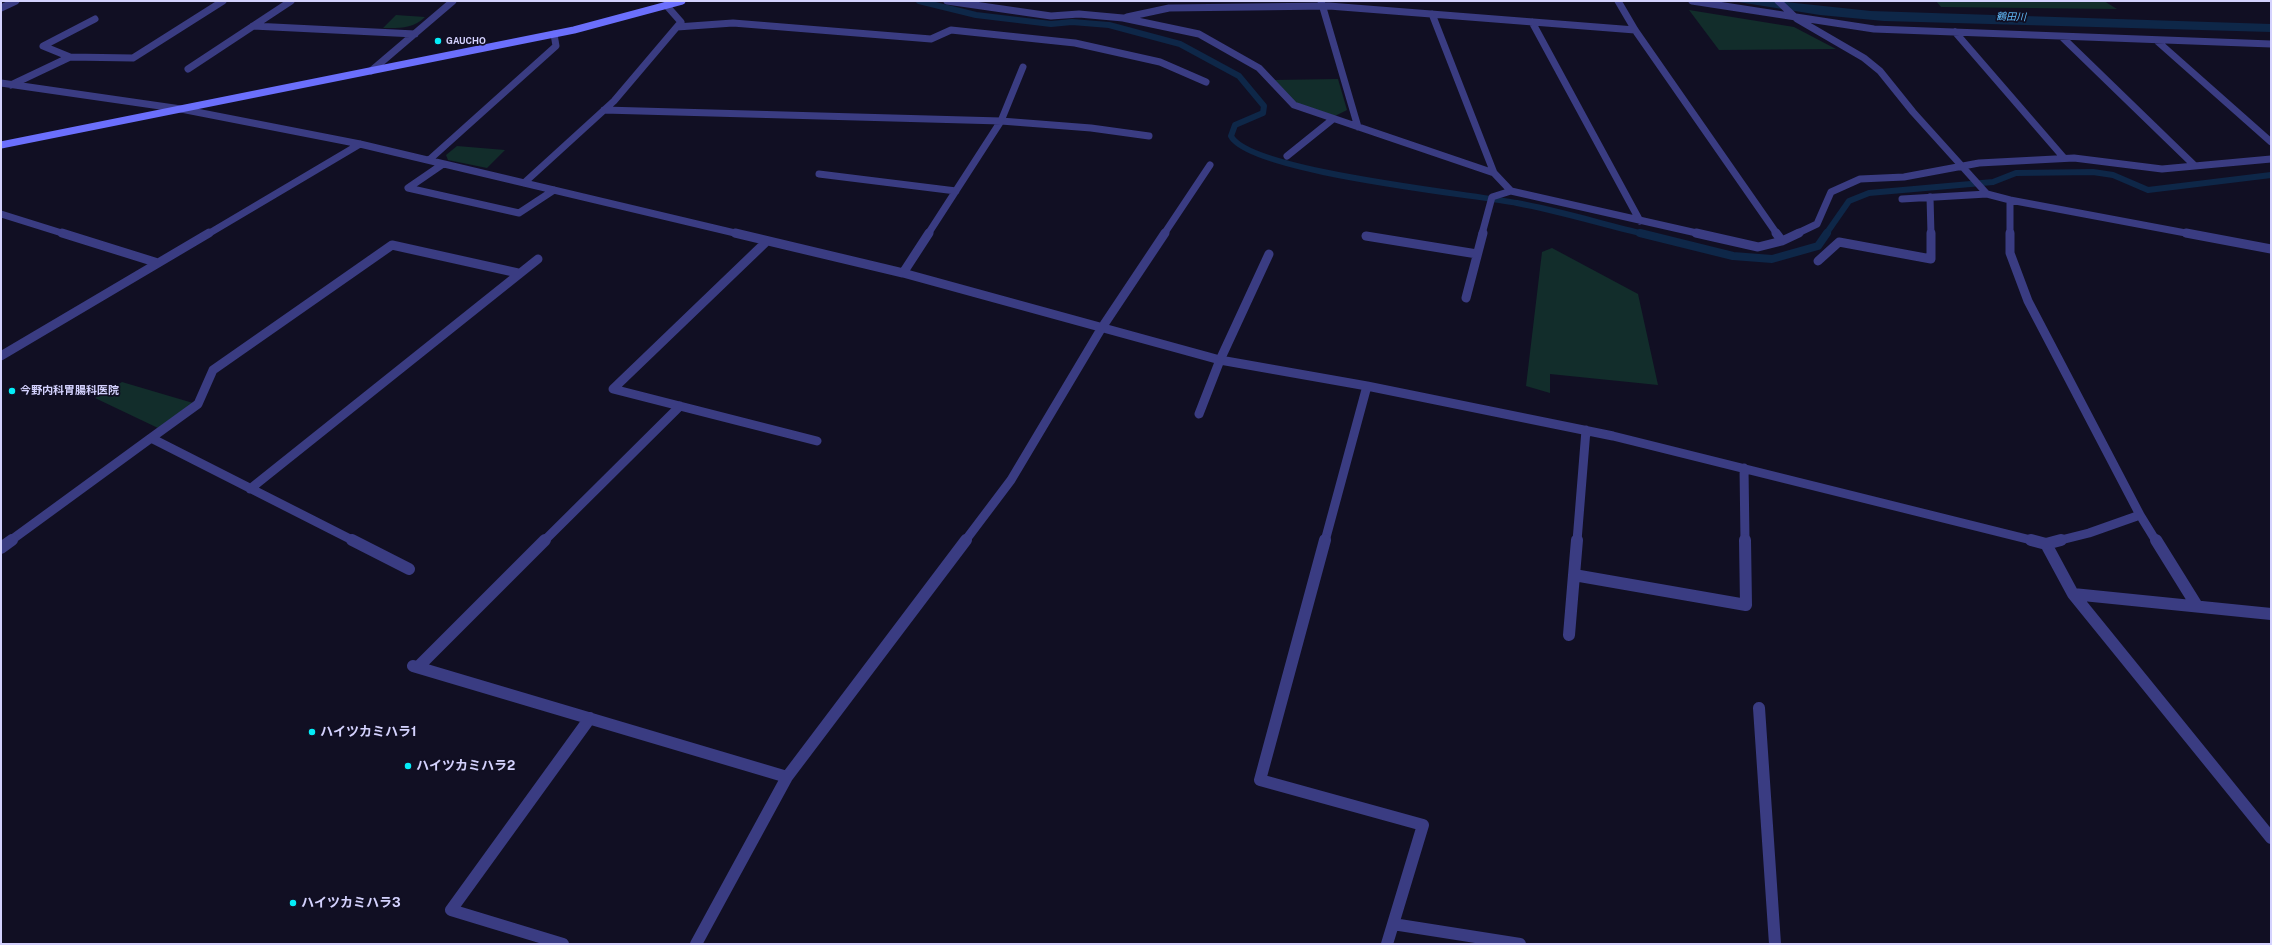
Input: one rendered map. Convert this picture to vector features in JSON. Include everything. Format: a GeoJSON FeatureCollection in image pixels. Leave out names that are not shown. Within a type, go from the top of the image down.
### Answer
{"type":"FeatureCollection","features":[{"type":"Feature","properties":{"kind":"street"},"geometry":{"type":"LineString","coordinates":[[1,8],[16,1]]}},
{"type":"Feature","properties":{"kind":"street"},"geometry":{"type":"LineString","coordinates":[[95,19],[43,46],[70,57],[133,58],[223,1]]}},
{"type":"Feature","properties":{"kind":"street"},"geometry":{"type":"LineString","coordinates":[[188,69],[291,1]]}},
{"type":"Feature","properties":{"kind":"street"},"geometry":{"type":"LineString","coordinates":[[371,71],[453,1]]}},
{"type":"Feature","properties":{"kind":"street"},"geometry":{"type":"LineString","coordinates":[[1,145],[554,34],[682,1]]}},
{"type":"Feature","properties":{"kind":"street"},"geometry":{"type":"LineString","coordinates":[[947,1],[1051,16],[1079,14],[1122,18],[1199,34],[1259,68],[1294,105],[1494,173]]}},
{"type":"Feature","properties":{"kind":"street"},"geometry":{"type":"LineString","coordinates":[[1618,1],[1635,30],[1782,241]]}},
{"type":"Feature","properties":{"kind":"street"},"geometry":{"type":"LineString","coordinates":[[1692,1],[1874,29],[2024,34],[2063,38],[2271,44]]}},
{"type":"Feature","properties":{"kind":"street"},"geometry":{"type":"LineString","coordinates":[[1778,1],[1797,18],[1864,58],[1880,71],[1913,112],[1987,194]]}},
{"type":"Feature","properties":{"kind":"street"},"geometry":{"type":"LineString","coordinates":[[1122,18],[1169,8],[1322,4],[1635,30]]}},
{"type":"Feature","properties":{"kind":"street"},"geometry":{"type":"LineString","coordinates":[[1322,4],[1358,127]]}},
{"type":"Feature","properties":{"kind":"street"},"geometry":{"type":"LineString","coordinates":[[524,183],[604,110],[681,22],[666,6]]}},
{"type":"Feature","properties":{"kind":"street"},"geometry":{"type":"LineString","coordinates":[[1432,14],[1494,173],[1511,191]]}},
{"type":"Feature","properties":{"kind":"street"},"geometry":{"type":"LineString","coordinates":[[1532,22],[1640,221]]}},
{"type":"Feature","properties":{"kind":"street"},"geometry":{"type":"LineString","coordinates":[[676,28],[733,23],[931,39],[951,30],[1076,43],[1160,62],[1206,82]]}},
{"type":"Feature","properties":{"kind":"street"},"geometry":{"type":"LineString","coordinates":[[253,26],[415,34]]}},
{"type":"Feature","properties":{"kind":"street"},"geometry":{"type":"LineString","coordinates":[[1955,32],[2064,158]]}},
{"type":"Feature","properties":{"kind":"street"},"geometry":{"type":"LineString","coordinates":[[429,160],[556,46],[554,34]]}},
{"type":"Feature","properties":{"kind":"street"},"geometry":{"type":"LineString","coordinates":[[2063,38],[2194,165]]}},
{"type":"Feature","properties":{"kind":"street"},"geometry":{"type":"LineString","coordinates":[[2157,41],[2271,142]]}},
{"type":"Feature","properties":{"kind":"street"},"geometry":{"type":"LineString","coordinates":[[11,85],[70,57]]}},
{"type":"Feature","properties":{"kind":"street"},"geometry":{"type":"LineString","coordinates":[[903,273],[1001,121],[1023,67]]}},
{"type":"Feature","properties":{"kind":"street"},"geometry":{"type":"LineString","coordinates":[[1,83],[181,109],[360,144],[903,273],[1101,329],[1220,360],[1367,386],[1586,430],[2046,544],[2089,533],[2140,515]]}},
{"type":"Feature","properties":{"kind":"street"},"geometry":{"type":"LineString","coordinates":[[604,110],[1001,121],[1091,128],[1149,136]]}},
{"type":"Feature","properties":{"kind":"street"},"geometry":{"type":"LineString","coordinates":[[1287,156],[1333,119]]}},
{"type":"Feature","properties":{"kind":"street"},"geometry":{"type":"LineString","coordinates":[[1,356],[360,144]]}},
{"type":"Feature","properties":{"kind":"street"},"geometry":{"type":"LineString","coordinates":[[1466,298],[1492,197],[1511,191],[1758,247],[1782,241],[1817,224],[1830,192],[1860,180],[1904,177],[1962,166],[2064,158],[2162,169],[2271,159]]}},
{"type":"Feature","properties":{"kind":"street"},"geometry":{"type":"LineString","coordinates":[[444,164],[408,188],[519,213],[554,190]]}},
{"type":"Feature","properties":{"kind":"street"},"geometry":{"type":"LineString","coordinates":[[696,944],[787,777],[1011,480],[1101,329],[1210,165]]}},
{"type":"Feature","properties":{"kind":"street"},"geometry":{"type":"LineString","coordinates":[[819,174],[956,191]]}},
{"type":"Feature","properties":{"kind":"street"},"geometry":{"type":"LineString","coordinates":[[1902,199],[1987,194],[2010,200],[2271,248]]}},
{"type":"Feature","properties":{"kind":"street"},"geometry":{"type":"LineString","coordinates":[[1818,261],[1839,242],[1931,259],[1930,197]]}},
{"type":"Feature","properties":{"kind":"street"},"geometry":{"type":"LineString","coordinates":[[2010,200],[2010,253],[2028,301],[2140,515],[2197,606]]}},
{"type":"Feature","properties":{"kind":"street"},"geometry":{"type":"LineString","coordinates":[[1,214],[158,263]]}},
{"type":"Feature","properties":{"kind":"street"},"geometry":{"type":"LineString","coordinates":[[1366,236],[1477,254]]}},
{"type":"Feature","properties":{"kind":"street"},"geometry":{"type":"LineString","coordinates":[[767,240],[612,388],[817,440]]}},
{"type":"Feature","properties":{"kind":"street"},"geometry":{"type":"LineString","coordinates":[[1,548],[198,404],[213,370],[392,245],[518,273]]}},
{"type":"Feature","properties":{"kind":"street"},"geometry":{"type":"LineString","coordinates":[[1199,414],[1220,360],[1269,254]]}},
{"type":"Feature","properties":{"kind":"street"},"geometry":{"type":"LineString","coordinates":[[250,489],[518,273],[538,259]]}},
{"type":"Feature","properties":{"kind":"street"},"geometry":{"type":"LineString","coordinates":[[1367,386],[1260,780],[1423,825],[1387,944]]}},
{"type":"Feature","properties":{"kind":"street"},"geometry":{"type":"LineString","coordinates":[[680,406],[416,666],[787,777]]}},
{"type":"Feature","properties":{"kind":"street"},"geometry":{"type":"LineString","coordinates":[[1569,635],[1586,430]]}},
{"type":"Feature","properties":{"kind":"street"},"geometry":{"type":"LineString","coordinates":[[151,438],[409,569]]}},
{"type":"Feature","properties":{"kind":"street"},"geometry":{"type":"LineString","coordinates":[[1574,575],[1746,605],[1744,468]]}},
{"type":"Feature","properties":{"kind":"street"},"geometry":{"type":"LineString","coordinates":[[2046,544],[2073,594],[2271,838]]}},
{"type":"Feature","properties":{"kind":"street"},"geometry":{"type":"LineString","coordinates":[[2073,594],[2271,614]]}},
{"type":"Feature","properties":{"kind":"street"},"geometry":{"type":"LineString","coordinates":[[1759,708],[1775,944]]}},
{"type":"Feature","properties":{"kind":"street"},"geometry":{"type":"LineString","coordinates":[[563,944],[451,910],[590,718]]}},
{"type":"Feature","properties":{"kind":"street"},"geometry":{"type":"LineString","coordinates":[[1393,924],[1520,944]]}},
{"type":"Feature","properties":{"kind":"green space"},"geometry":{"type":"Polygon","coordinates":[[[1936,1],[2104,1],[2117,9],[1941,7],[1936,1]]]}},
{"type":"Feature","properties":{"kind":"green space"},"geometry":{"type":"Polygon","coordinates":[[[1689,10],[1794,27],[1836,49],[1719,50],[1689,10]]]}},
{"type":"Feature","properties":{"kind":"green space"},"geometry":{"type":"Polygon","coordinates":[[[396,15],[425,17],[411,26],[401,28],[383,28],[396,15]]]}},
{"type":"Feature","properties":{"kind":"green space"},"geometry":{"type":"Polygon","coordinates":[[[1338,79],[1347,110],[1335,116],[1295,103],[1273,80],[1338,79]]]}},
{"type":"Feature","properties":{"kind":"green space"},"geometry":{"type":"Polygon","coordinates":[[[457,146],[505,150],[487,168],[448,160],[446,155],[457,146]]]}},
{"type":"Feature","properties":{"kind":"green space"},"geometry":{"type":"Polygon","coordinates":[[[1552,248],[1638,294],[1658,385],[1550,374],[1550,393],[1526,386],[1542,252],[1552,248]]]}},
{"type":"Feature","properties":{"kind":"green space"},"geometry":{"type":"Polygon","coordinates":[[[122,382],[193,403],[158,428],[95,398],[122,382]]]}},
{"type":"Feature","properties":{"kind":"water","name":"鶴田川"},"geometry":{"type":"Polygon","coordinates":[[[1732,1],[1776,1],[1871,11],[2271,24],[2271,32],[1884,21],[1820,15],[1732,1]]]}},
{"type":"Feature","properties":{"kind":"waterway"},"geometry":{"type":"LineString","coordinates":[[919,1],[976,15],[1051,24],[1072,22],[1109,25],[1180,44],[1239,76],[1264,106],[1263,113],[1235,125],[1231,136],[1247,149],[1277,160],[1317,171],[1364,180],[1533,206],[1642,234]]}},
{"type":"Feature","properties":{"kind":"waterway"},"geometry":{"type":"LineString","coordinates":[[1826,234],[1849,201],[1869,193],[1993,182],[2016,173],[2093,172],[2113,175],[2148,190],[2271,175]]}},
{"type":"Feature","properties":{"kind":"waterway"},"geometry":{"type":"LineString","coordinates":[[1642,234],[1733,256],[1772,259],[1818,246],[1827,233]]}},
{"type":"Feature","properties":{"kind":"place","name":"GAUCHO"},"geometry":{"type":"Point","coordinates":[438,41]}},
{"type":"Feature","properties":{"kind":"place","name":"今野内科胃腸科医院"},"geometry":{"type":"Point","coordinates":[12,391]}},
{"type":"Feature","properties":{"kind":"place","name":"ハイツカミハラ1"},"geometry":{"type":"Point","coordinates":[312,732]}},
{"type":"Feature","properties":{"kind":"place","name":"ハイツカミハラ2"},"geometry":{"type":"Point","coordinates":[408,766]}},
{"type":"Feature","properties":{"kind":"place","name":"ハイツカミハラ3"},"geometry":{"type":"Point","coordinates":[293,903]}}]}
